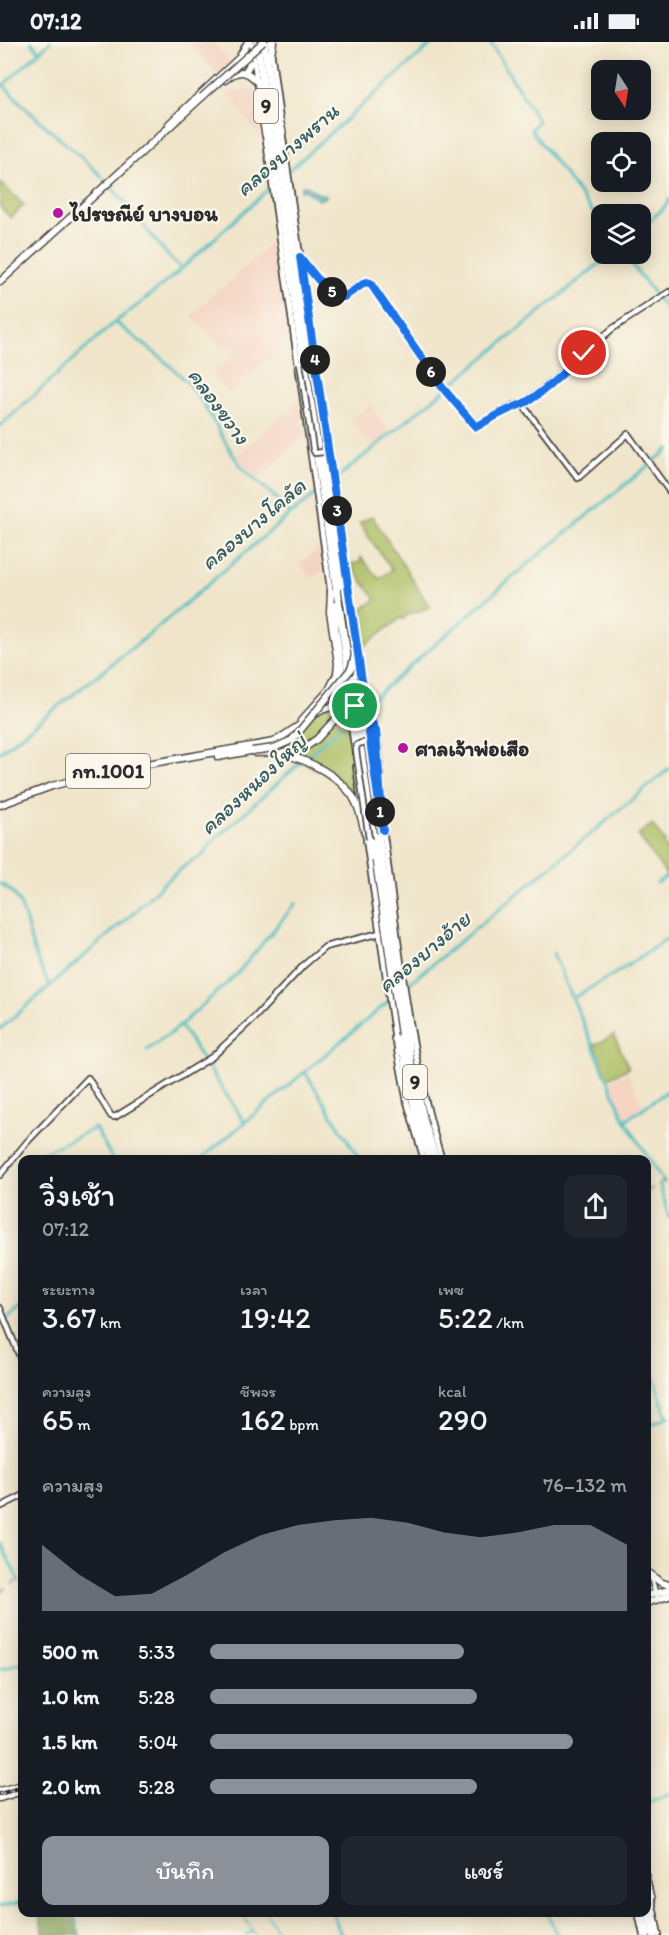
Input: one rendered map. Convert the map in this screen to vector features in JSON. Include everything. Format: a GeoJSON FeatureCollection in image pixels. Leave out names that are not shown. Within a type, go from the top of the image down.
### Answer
{"type":"FeatureCollection","features":[{"type":"Feature","properties":{"kind":"highway","name":"9"},"geometry":{"type":"LineString","coordinates":[[261,42],[270,82],[278,166],[277,199],[323,478]]}},
{"type":"Feature","properties":{"kind":"highway","name":"9"},"geometry":{"type":"LineString","coordinates":[[261,42],[278,166],[287,184],[334,575],[352,700],[359,724],[407,1073],[426,1155]]}},
{"type":"Feature","properties":{"kind":"highway"},"geometry":{"type":"LineString","coordinates":[[270,82],[282,132]]}},
{"type":"Feature","properties":{"kind":"highway"},"geometry":{"type":"LineString","coordinates":[[263,118],[278,166]]}},
{"type":"Feature","properties":{"kind":"highway","name":"9"},"geometry":{"type":"LineString","coordinates":[[326,499],[341,558],[352,700]]}},
{"type":"Feature","properties":{"kind":"highway"},"geometry":{"type":"LineString","coordinates":[[334,575],[335,622]]}},
{"type":"Feature","properties":{"kind":"highway","name":"9"},"geometry":{"type":"LineString","coordinates":[[399,1004],[421,1109],[435,1155]]}},
{"type":"Feature","properties":{"kind":"highway"},"geometry":{"type":"LineString","coordinates":[[395,1038],[407,1073]]}},
{"type":"Feature","properties":{"kind":"highway"},"geometry":{"type":"LineString","coordinates":[[418,1074],[421,1109]]}},
{"type":"Feature","properties":{"kind":"highway"},"geometry":{"type":"LineString","coordinates":[[651,1909],[656,1935]]}},
{"type":"Feature","properties":{"kind":"highway"},"geometry":{"type":"LineString","coordinates":[[641,1917],[645,1935]]}},
{"type":"Feature","properties":{"kind":"main road"},"geometry":{"type":"LineString","coordinates":[[167,128],[239,58],[250,42]]}},
{"type":"Feature","properties":{"kind":"main road"},"geometry":{"type":"LineString","coordinates":[[250,42],[263,118]]}},
{"type":"Feature","properties":{"kind":"main road"},"geometry":{"type":"LineString","coordinates":[[0,277],[261,42]]}},
{"type":"Feature","properties":{"kind":"main road"},"geometry":{"type":"LineString","coordinates":[[271,42],[282,132],[278,166]]}},
{"type":"Feature","properties":{"kind":"main road"},"geometry":{"type":"LineString","coordinates":[[239,58],[245,58],[249,62],[249,68],[245,72]]}},
{"type":"Feature","properties":{"kind":"main road"},"geometry":{"type":"LineString","coordinates":[[167,128],[237,72],[252,75],[257,81]]}},
{"type":"Feature","properties":{"kind":"main road"},"geometry":{"type":"LineString","coordinates":[[287,184],[310,329],[335,622],[382,831]]}},
{"type":"Feature","properties":{"kind":"main road"},"geometry":{"type":"LineString","coordinates":[[277,199],[294,335],[323,478]]}},
{"type":"Feature","properties":{"kind":"main road"},"geometry":{"type":"LineString","coordinates":[[0,282],[65,220]]}},
{"type":"Feature","properties":{"kind":"main road"},"geometry":{"type":"LineString","coordinates":[[300,257],[327,288],[340,297],[344,297],[366,282],[370,283],[446,393],[476,427],[514,405],[522,404],[547,386],[612,329],[669,292]]}},
{"type":"Feature","properties":{"kind":"main road"},"geometry":{"type":"LineString","coordinates":[[294,335],[313,449],[319,454],[324,452],[325,447],[312,361],[310,329]]}},
{"type":"Feature","properties":{"kind":"main road"},"geometry":{"type":"LineString","coordinates":[[522,404],[578,478],[628,434],[669,490]]}},
{"type":"Feature","properties":{"kind":"main road"},"geometry":{"type":"LineString","coordinates":[[228,755],[279,747],[292,740],[351,669],[354,662],[354,650],[341,558]]}},
{"type":"Feature","properties":{"kind":"main road"},"geometry":{"type":"LineString","coordinates":[[331,592],[330,612],[342,692],[352,700]]}},
{"type":"Feature","properties":{"kind":"main road"},"geometry":{"type":"LineString","coordinates":[[272,742],[307,717],[323,698],[336,678],[338,663]]}},
{"type":"Feature","properties":{"kind":"main road"},"geometry":{"type":"LineString","coordinates":[[323,698],[334,694],[340,699],[352,700]]}},
{"type":"Feature","properties":{"kind":"main road"},"geometry":{"type":"LineString","coordinates":[[228,755],[295,752],[313,743],[339,718],[352,700]]}},
{"type":"Feature","properties":{"kind":"main road"},"geometry":{"type":"LineString","coordinates":[[272,742],[330,706],[349,705],[363,710],[370,717],[376,730],[382,831]]}},
{"type":"Feature","properties":{"kind":"main road"},"geometry":{"type":"LineString","coordinates":[[359,724],[367,836]]}},
{"type":"Feature","properties":{"kind":"main road","name":"กท.1001"},"geometry":{"type":"LineString","coordinates":[[0,807],[44,789],[97,773],[272,742]]}},
{"type":"Feature","properties":{"kind":"main road"},"geometry":{"type":"LineString","coordinates":[[396,983],[380,933],[356,750],[357,745],[361,743],[366,743],[368,747],[388,869],[399,1004],[440,1155]]}},
{"type":"Feature","properties":{"kind":"main road"},"geometry":{"type":"LineString","coordinates":[[274,752],[305,761],[322,770],[348,790],[358,806],[367,836]]}},
{"type":"Feature","properties":{"kind":"main road","name":"กท.1001"},"geometry":{"type":"LineString","coordinates":[[0,807],[96,777],[148,766],[228,755]]}},
{"type":"Feature","properties":{"kind":"main road"},"geometry":{"type":"LineString","coordinates":[[0,1175],[27,1142],[88,1078],[111,1116],[115,1117],[212,1057],[325,947],[380,933]]}},
{"type":"Feature","properties":{"kind":"main road"},"geometry":{"type":"LineString","coordinates":[[399,1004],[395,1038],[407,1102],[425,1155]]}},
{"type":"Feature","properties":{"kind":"main road"},"geometry":{"type":"LineString","coordinates":[[0,1308],[18,1352]]}},
{"type":"Feature","properties":{"kind":"main road"},"geometry":{"type":"LineString","coordinates":[[0,1507],[18,1498]]}},
{"type":"Feature","properties":{"kind":"main road"},"geometry":{"type":"LineString","coordinates":[[651,1574],[660,1582],[669,1585]]}},
{"type":"Feature","properties":{"kind":"main road"},"geometry":{"type":"LineString","coordinates":[[651,1577],[663,1595]]}},
{"type":"Feature","properties":{"kind":"main road"},"geometry":{"type":"LineString","coordinates":[[0,1791],[18,1786]]}},
{"type":"Feature","properties":{"kind":"main road"},"geometry":{"type":"LineString","coordinates":[[0,1798],[18,1792]]}},
{"type":"Feature","properties":{"kind":"shaded area"},"geometry":{"type":"Polygon","coordinates":[[[189,42],[213,42],[231,63],[218,76],[189,42]]]}},
{"type":"Feature","properties":{"kind":"shaded area"},"geometry":{"type":"Polygon","coordinates":[[[255,88],[262,140],[227,92],[255,88]]]}},
{"type":"Feature","properties":{"kind":"shaded area"},"geometry":{"type":"Polygon","coordinates":[[[269,244],[278,254],[291,339],[229,393],[213,375],[235,354],[226,346],[224,348],[191,316],[269,244]]]}},
{"type":"Feature","properties":{"kind":"shaded area"},"geometry":{"type":"Polygon","coordinates":[[[300,401],[305,435],[257,480],[236,456],[300,401]]]}},
{"type":"Feature","properties":{"kind":"shaded area"},"geometry":{"type":"Polygon","coordinates":[[[371,405],[390,433],[371,447],[351,418],[371,405]]]}},
{"type":"Feature","properties":{"kind":"shaded area"},"geometry":{"type":"Polygon","coordinates":[[[318,549],[322,554],[324,570],[311,579],[299,563],[318,549]]]}},
{"type":"Feature","properties":{"kind":"shaded area"},"geometry":{"type":"Polygon","coordinates":[[[628,1073],[643,1106],[626,1118],[609,1081],[628,1073]]]}},
{"type":"Feature","properties":{"kind":"green space"},"geometry":{"type":"Polygon","coordinates":[[[0,182],[24,205],[11,218],[0,207],[0,182]]]}},
{"type":"Feature","properties":{"kind":"green space"},"geometry":{"type":"Polygon","coordinates":[[[372,516],[430,607],[401,618],[360,649],[355,615],[376,599],[347,561],[353,564],[360,562],[361,557],[379,579],[392,570],[359,523],[372,516]]]}},
{"type":"Feature","properties":{"kind":"green space"},"geometry":{"type":"Polygon","coordinates":[[[338,675],[345,706],[359,805],[337,779],[269,745],[292,733],[301,725],[338,675]]]}},
{"type":"Feature","properties":{"kind":"green space"},"geometry":{"type":"Polygon","coordinates":[[[652,824],[669,852],[669,875],[667,876],[638,835],[652,824]]]}},
{"type":"Feature","properties":{"kind":"green space"},"geometry":{"type":"Polygon","coordinates":[[[614,1035],[629,1068],[608,1078],[594,1045],[614,1035]]]}},
{"type":"Feature","properties":{"kind":"green space"},"geometry":{"type":"Polygon","coordinates":[[[39,1917],[74,1917],[80,1935],[44,1935],[39,1917]]]}},
{"type":"Feature","properties":{"kind":"water"},"geometry":{"type":"Polygon","coordinates":[[[306,185],[326,197],[319,200],[304,190],[301,191],[302,186],[306,185]]]}},
{"type":"Feature","properties":{"kind":"waterway"},"geometry":{"type":"LineString","coordinates":[[31,42],[39,51]]}},
{"type":"Feature","properties":{"kind":"waterway"},"geometry":{"type":"LineString","coordinates":[[0,88],[50,42]]}},
{"type":"Feature","properties":{"kind":"waterway","name":"คลองบางพราน"},"geometry":{"type":"LineString","coordinates":[[289,170],[434,42]]}},
{"type":"Feature","properties":{"kind":"waterway"},"geometry":{"type":"LineString","coordinates":[[490,42],[538,121],[531,130],[591,209]]}},
{"type":"Feature","properties":{"kind":"waterway"},"geometry":{"type":"LineString","coordinates":[[4,85],[25,108],[105,180],[181,268]]}},
{"type":"Feature","properties":{"kind":"waterway","name":"คลองบางพราน"},"geometry":{"type":"LineString","coordinates":[[0,426],[115,322],[176,273],[273,185]]}},
{"type":"Feature","properties":{"kind":"waterway","name":"คลองบางโคลัด"},"geometry":{"type":"LineString","coordinates":[[651,219],[669,200]]}},
{"type":"Feature","properties":{"kind":"waterway","name":"คลองบางโคลัด"},"geometry":{"type":"LineString","coordinates":[[332,482],[599,264]]}},
{"type":"Feature","properties":{"kind":"waterway"},"geometry":{"type":"LineString","coordinates":[[632,264],[669,313]]}},
{"type":"Feature","properties":{"kind":"waterway","name":"คลองขวาง"},"geometry":{"type":"LineString","coordinates":[[115,322],[182,377],[200,399],[241,466],[290,514]]}},
{"type":"Feature","properties":{"kind":"waterway","name":"คลองหนองใหญ่"},"geometry":{"type":"LineString","coordinates":[[364,706],[530,562],[669,449]]}},
{"type":"Feature","properties":{"kind":"waterway","name":"คลองบางโคลัด"},"geometry":{"type":"LineString","coordinates":[[0,752],[145,638],[317,493]]}},
{"type":"Feature","properties":{"kind":"waterway","name":"คลองหนองใหญ่"},"geometry":{"type":"LineString","coordinates":[[0,1029],[129,917],[164,883],[191,861],[202,856],[212,842],[350,718]]}},
{"type":"Feature","properties":{"kind":"waterway","name":"คลองบางอ้าย"},"geometry":{"type":"LineString","coordinates":[[406,986],[669,769]]}},
{"type":"Feature","properties":{"kind":"waterway"},"geometry":{"type":"LineString","coordinates":[[657,883],[669,875]]}},
{"type":"Feature","properties":{"kind":"waterway"},"geometry":{"type":"LineString","coordinates":[[0,884],[15,895],[20,903],[31,942],[50,986]]}},
{"type":"Feature","properties":{"kind":"waterway"},"geometry":{"type":"LineString","coordinates":[[147,1050],[175,1030],[237,974],[296,903]]}},
{"type":"Feature","properties":{"kind":"waterway"},"geometry":{"type":"LineString","coordinates":[[573,998],[621,970],[669,937]]}},
{"type":"Feature","properties":{"kind":"waterway"},"geometry":{"type":"LineString","coordinates":[[553,953],[625,1120],[647,1155]]}},
{"type":"Feature","properties":{"kind":"waterway","name":"คลองบางอ้าย"},"geometry":{"type":"LineString","coordinates":[[206,1155],[389,1001]]}},
{"type":"Feature","properties":{"kind":"waterway"},"geometry":{"type":"LineString","coordinates":[[180,1025],[245,1123]]}},
{"type":"Feature","properties":{"kind":"waterway"},"geometry":{"type":"LineString","coordinates":[[305,1072],[357,1155]]}},
{"type":"Feature","properties":{"kind":"waterway"},"geometry":{"type":"LineString","coordinates":[[626,1120],[669,1090]]}},
{"type":"Feature","properties":{"kind":"waterway"},"geometry":{"type":"LineString","coordinates":[[39,1155],[95,1128],[110,1155]]}},
{"type":"Feature","properties":{"kind":"waterway"},"geometry":{"type":"LineString","coordinates":[[651,1162],[664,1183]]}},
{"type":"Feature","properties":{"kind":"waterway"},"geometry":{"type":"LineString","coordinates":[[660,1186],[669,1217]]}},
{"type":"Feature","properties":{"kind":"waterway","name":"คลองบางอ้าย"},"geometry":{"type":"LineString","coordinates":[[0,1325],[18,1310]]}},
{"type":"Feature","properties":{"kind":"waterway"},"geometry":{"type":"LineString","coordinates":[[651,1368],[667,1418]]}},
{"type":"Feature","properties":{"kind":"waterway"},"geometry":{"type":"LineString","coordinates":[[651,1424],[669,1417]]}},
{"type":"Feature","properties":{"kind":"waterway"},"geometry":{"type":"LineString","coordinates":[[0,1543],[18,1579]]}},
{"type":"Feature","properties":{"kind":"waterway"},"geometry":{"type":"LineString","coordinates":[[0,1670],[18,1664]]}},
{"type":"Feature","properties":{"kind":"waterway"},"geometry":{"type":"LineString","coordinates":[[651,1801],[669,1794]]}},
{"type":"Feature","properties":{"kind":"waterway"},"geometry":{"type":"LineString","coordinates":[[0,1907],[18,1903]]}},
{"type":"Feature","properties":{"kind":"waterway"},"geometry":{"type":"LineString","coordinates":[[75,1917],[80,1935]]}},
{"type":"Feature","properties":{"kind":"waterway"},"geometry":{"type":"LineString","coordinates":[[244,1917],[255,1935]]}},
{"type":"Feature","properties":{"kind":"waterway"},"geometry":{"type":"LineString","coordinates":[[269,1917],[279,1935]]}},
{"type":"Feature","properties":{"kind":"waterway"},"geometry":{"type":"LineString","coordinates":[[334,1917],[341,1935]]}},
{"type":"Feature","properties":{"kind":"waterway"},"geometry":{"type":"LineString","coordinates":[[549,1917],[557,1935]]}},
{"type":"Feature","properties":{"kind":"waterway"},"geometry":{"type":"LineString","coordinates":[[245,1935],[252,1932]]}},
{"type":"Feature","properties":{"kind":"ferry route"},"geometry":{"type":"LineString","coordinates":[[651,1189],[669,1178]]}},
{"type":"Feature","properties":{"kind":"ferry route"},"geometry":{"type":"LineString","coordinates":[[0,1592],[18,1581]]}},
{"type":"Feature","properties":{"kind":"railway"},"geometry":{"type":"LineString","coordinates":[[0,1794],[18,1788]]}},
{"type":"Feature","properties":{"kind":"place","name":"ไปรษณีย์ บางบอน"},"geometry":{"type":"Point","coordinates":[58,213]}},
{"type":"Feature","properties":{"kind":"place","name":"ศาลเจ้าพ่อเสือ"},"geometry":{"type":"Point","coordinates":[403,748]}},
{"type":"Feature","properties":{"kind":"route"},"geometry":{"type":"LineString","coordinates":[[355,706],[363,710],[367,713],[376,730],[383,830],[374,770],[367,716],[364,695],[300,257],[327,288],[340,297],[344,297],[366,282],[370,283],[442,387],[476,427],[514,405],[522,404],[547,386],[584,353]]}}]}
